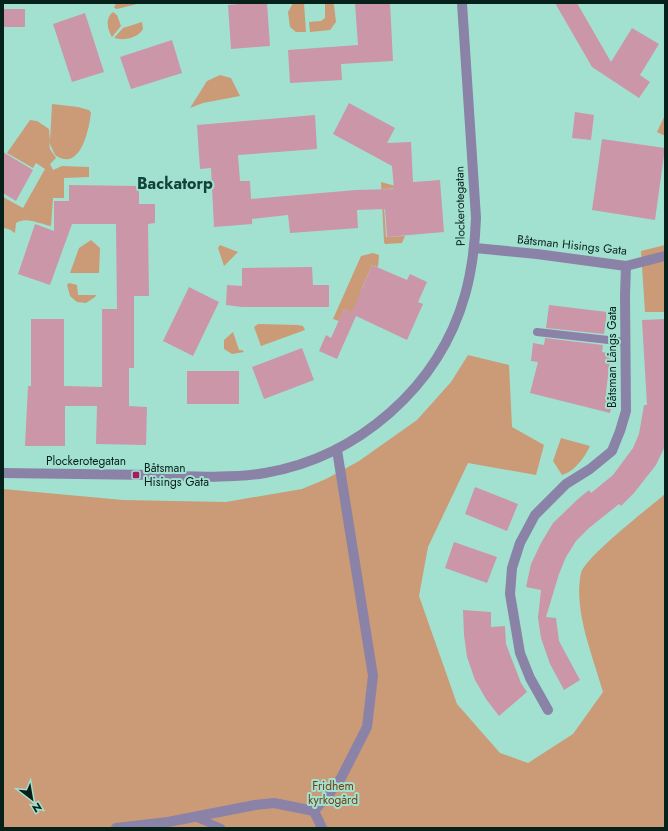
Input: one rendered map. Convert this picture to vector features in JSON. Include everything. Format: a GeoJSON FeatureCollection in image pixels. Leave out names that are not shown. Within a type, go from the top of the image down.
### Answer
{"type":"FeatureCollection","features":[{"type":"Feature","properties":{"kind":"street","name":"Plockerotegatan"},"geometry":{"type":"LineString","coordinates":[[3,473],[250,475],[294,466],[337,450],[362,436],[392,411],[432,365],[445,345],[460,311],[470,277],[475,248],[476,218],[462,3]]}},
{"type":"Feature","properties":{"kind":"street","name":"Båtsman Hisings Gata"},"geometry":{"type":"LineString","coordinates":[[475,248],[537,254],[626,266],[665,256]]}},
{"type":"Feature","properties":{"kind":"street","name":"Båtsman Långs Gata"},"geometry":{"type":"LineString","coordinates":[[548,710],[530,678],[520,653],[510,594],[512,568],[520,543],[535,515],[566,484],[590,469],[612,451],[626,411],[626,266]]}},
{"type":"Feature","properties":{"kind":"street"},"geometry":{"type":"LineString","coordinates":[[314,811],[330,794],[341,778],[367,727],[373,676],[337,450]]}},
{"type":"Feature","properties":{"kind":"street"},"geometry":{"type":"LineString","coordinates":[[116,828],[165,825],[195,816],[274,803],[314,811]]}},
{"type":"Feature","properties":{"kind":"street"},"geometry":{"type":"LineString","coordinates":[[314,811],[322,828]]}},
{"type":"Feature","properties":{"kind":"lane"},"geometry":{"type":"LineString","coordinates":[[537,332],[626,342]]}},
{"type":"Feature","properties":{"kind":"lane"},"geometry":{"type":"LineString","coordinates":[[195,816],[221,828]]}},
{"type":"Feature","properties":{"kind":"green space"},"geometry":{"type":"Polygon","coordinates":[[[116,3],[137,4],[117,9],[114,8],[116,3]]]}},
{"type":"Feature","properties":{"kind":"green space"},"geometry":{"type":"Polygon","coordinates":[[[293,3],[304,3],[306,32],[296,32],[290,27],[288,12],[293,3]]]}},
{"type":"Feature","properties":{"kind":"green space"},"geometry":{"type":"Polygon","coordinates":[[[325,3],[333,3],[336,22],[330,30],[310,32],[309,22],[321,21],[325,18],[325,3]]]}},
{"type":"Feature","properties":{"kind":"green space"},"geometry":{"type":"Polygon","coordinates":[[[113,12],[117,15],[121,26],[112,37],[109,31],[108,20],[110,14],[113,12]]]}},
{"type":"Feature","properties":{"kind":"green space"},"geometry":{"type":"Polygon","coordinates":[[[142,22],[143,29],[138,35],[126,39],[114,38],[123,28],[142,22]]]}},
{"type":"Feature","properties":{"kind":"green space"},"geometry":{"type":"Polygon","coordinates":[[[220,75],[231,78],[240,96],[203,103],[190,108],[207,81],[220,75]]]}},
{"type":"Feature","properties":{"kind":"green space"},"geometry":{"type":"Polygon","coordinates":[[[52,104],[78,107],[89,110],[91,113],[85,139],[77,154],[71,158],[64,159],[55,155],[49,142],[50,149],[56,158],[50,164],[53,170],[62,166],[89,167],[89,177],[64,178],[64,198],[53,198],[51,226],[24,220],[16,223],[15,233],[4,228],[3,225],[3,197],[23,208],[45,169],[36,163],[33,168],[7,153],[30,120],[37,121],[49,129],[50,141],[52,104]]]}},
{"type":"Feature","properties":{"kind":"green space"},"geometry":{"type":"Polygon","coordinates":[[[665,115],[665,136],[657,132],[665,115]]]}},
{"type":"Feature","properties":{"kind":"green space"},"geometry":{"type":"Polygon","coordinates":[[[381,182],[403,188],[383,189],[386,237],[405,236],[402,243],[385,244],[384,242],[381,182]]]}},
{"type":"Feature","properties":{"kind":"green space"},"geometry":{"type":"Polygon","coordinates":[[[91,240],[100,248],[99,273],[70,273],[79,248],[91,240]]]}},
{"type":"Feature","properties":{"kind":"green space"},"geometry":{"type":"Polygon","coordinates":[[[220,245],[238,252],[224,266],[218,248],[220,245]]]}},
{"type":"Feature","properties":{"kind":"green space"},"geometry":{"type":"Polygon","coordinates":[[[665,245],[665,312],[645,312],[641,251],[665,245]]]}},
{"type":"Feature","properties":{"kind":"green space"},"geometry":{"type":"Polygon","coordinates":[[[373,253],[379,255],[378,267],[372,265],[362,288],[355,314],[344,309],[339,321],[333,319],[361,256],[373,253]]]}},
{"type":"Feature","properties":{"kind":"green space"},"geometry":{"type":"Polygon","coordinates":[[[69,283],[77,285],[78,295],[96,295],[86,303],[77,302],[70,296],[67,285],[69,283]]]}},
{"type":"Feature","properties":{"kind":"green space"},"geometry":{"type":"Polygon","coordinates":[[[258,324],[298,325],[303,326],[305,330],[261,346],[254,327],[258,324]]]}},
{"type":"Feature","properties":{"kind":"green space"},"geometry":{"type":"Polygon","coordinates":[[[233,332],[239,350],[244,352],[232,354],[224,349],[224,340],[233,332]]]}},
{"type":"Feature","properties":{"kind":"green space","name":"Fridhem kyrkogård"},"geometry":{"type":"Polygon","coordinates":[[[468,355],[509,365],[512,427],[544,445],[536,475],[468,463],[428,547],[419,596],[457,704],[500,753],[528,763],[573,734],[603,692],[585,633],[582,617],[579,587],[581,573],[585,566],[605,544],[665,494],[665,828],[3,828],[3,489],[123,500],[226,502],[302,489],[326,479],[359,461],[417,420],[451,382],[468,355]]]}},
{"type":"Feature","properties":{"kind":"green space"},"geometry":{"type":"Polygon","coordinates":[[[561,438],[590,446],[579,464],[571,471],[562,475],[553,461],[561,438]]]}},
{"type":"Feature","properties":{"kind":"building"},"geometry":{"type":"Polygon","coordinates":[[[267,3],[270,46],[231,49],[228,5],[267,3]]]}},
{"type":"Feature","properties":{"kind":"building"},"geometry":{"type":"Polygon","coordinates":[[[355,3],[390,3],[393,61],[341,64],[342,80],[290,83],[288,50],[358,45],[355,3]]]}},
{"type":"Feature","properties":{"kind":"building"},"geometry":{"type":"Polygon","coordinates":[[[555,3],[577,3],[611,62],[632,28],[659,44],[640,75],[650,82],[639,98],[592,67],[555,3]]]}},
{"type":"Feature","properties":{"kind":"building"},"geometry":{"type":"Polygon","coordinates":[[[3,9],[25,9],[25,27],[3,27],[3,9]]]}},
{"type":"Feature","properties":{"kind":"building"},"geometry":{"type":"Polygon","coordinates":[[[85,13],[104,72],[72,82],[53,24],[85,13]]]}},
{"type":"Feature","properties":{"kind":"building"},"geometry":{"type":"Polygon","coordinates":[[[172,40],[182,73],[131,89],[120,57],[172,40]]]}},
{"type":"Feature","properties":{"kind":"building"},"geometry":{"type":"Polygon","coordinates":[[[349,103],[395,128],[387,143],[411,142],[413,182],[440,180],[444,232],[387,237],[385,209],[357,210],[358,228],[290,233],[288,215],[252,219],[252,224],[214,227],[211,168],[200,169],[197,125],[315,115],[317,149],[238,155],[240,181],[250,181],[251,199],[356,190],[394,189],[392,166],[333,134],[349,103]]]}},
{"type":"Feature","properties":{"kind":"building"},"geometry":{"type":"Polygon","coordinates":[[[575,112],[594,115],[591,140],[572,138],[575,112]]]}},
{"type":"Feature","properties":{"kind":"building"},"geometry":{"type":"Polygon","coordinates":[[[602,139],[665,148],[655,220],[592,210],[602,139]]]}},
{"type":"Feature","properties":{"kind":"building"},"geometry":{"type":"Polygon","coordinates":[[[3,152],[33,170],[16,201],[3,193],[3,152]]]}},
{"type":"Feature","properties":{"kind":"building"},"geometry":{"type":"Polygon","coordinates":[[[69,185],[139,186],[139,204],[155,204],[155,223],[148,224],[149,296],[134,296],[134,368],[129,368],[129,406],[147,407],[146,445],[96,444],[97,406],[65,406],[65,446],[25,446],[28,386],[31,386],[31,319],[64,319],[64,386],[102,387],[102,309],[117,309],[116,224],[72,224],[50,285],[18,274],[35,224],[54,231],[54,201],[69,201],[69,185]]]}},
{"type":"Feature","properties":{"kind":"building"},"geometry":{"type":"Polygon","coordinates":[[[372,265],[407,280],[410,274],[427,282],[418,302],[423,304],[407,340],[356,316],[337,359],[319,351],[326,335],[331,338],[344,309],[352,312],[372,265]]]}},
{"type":"Feature","properties":{"kind":"building"},"geometry":{"type":"Polygon","coordinates":[[[312,267],[313,285],[329,285],[329,307],[242,307],[226,305],[227,285],[242,286],[242,268],[312,267]]]}},
{"type":"Feature","properties":{"kind":"building"},"geometry":{"type":"Polygon","coordinates":[[[189,287],[219,302],[193,356],[163,341],[189,287]]]}},
{"type":"Feature","properties":{"kind":"building"},"geometry":{"type":"Polygon","coordinates":[[[549,305],[607,312],[604,334],[546,328],[549,305]]]}},
{"type":"Feature","properties":{"kind":"building"},"geometry":{"type":"Polygon","coordinates":[[[665,319],[665,446],[656,465],[634,493],[621,506],[619,504],[589,528],[576,541],[566,557],[559,574],[546,617],[556,618],[559,641],[580,680],[564,690],[550,664],[541,638],[538,618],[541,590],[526,587],[531,564],[553,523],[589,490],[591,493],[613,475],[633,448],[639,434],[644,405],[647,405],[642,320],[665,319]]]}},
{"type":"Feature","properties":{"kind":"building"},"geometry":{"type":"Polygon","coordinates":[[[545,338],[603,345],[602,352],[611,353],[606,392],[614,394],[610,413],[530,393],[538,362],[531,361],[533,343],[544,345],[545,338]]]}},
{"type":"Feature","properties":{"kind":"building"},"geometry":{"type":"Polygon","coordinates":[[[302,348],[314,380],[264,399],[252,367],[302,348]]]}},
{"type":"Feature","properties":{"kind":"building"},"geometry":{"type":"Polygon","coordinates":[[[187,371],[239,371],[239,404],[187,404],[187,371]]]}},
{"type":"Feature","properties":{"kind":"building"},"geometry":{"type":"Polygon","coordinates":[[[475,487],[518,504],[507,531],[465,514],[475,487]]]}},
{"type":"Feature","properties":{"kind":"building"},"geometry":{"type":"Polygon","coordinates":[[[454,542],[497,557],[487,583],[445,568],[454,542]]]}},
{"type":"Feature","properties":{"kind":"building"},"geometry":{"type":"Polygon","coordinates":[[[463,610],[491,612],[491,627],[505,626],[506,644],[521,683],[527,692],[499,716],[486,699],[475,680],[467,657],[463,610]]]}},
{"type":"Feature","properties":{"kind":"place","name":"Båtsman Hisings Gata"},"geometry":{"type":"Point","coordinates":[136,475]}},
{"type":"Feature","properties":{"kind":"district","name":"Backatorp"},"geometry":{"type":"Point","coordinates":[175,183]}}]}
